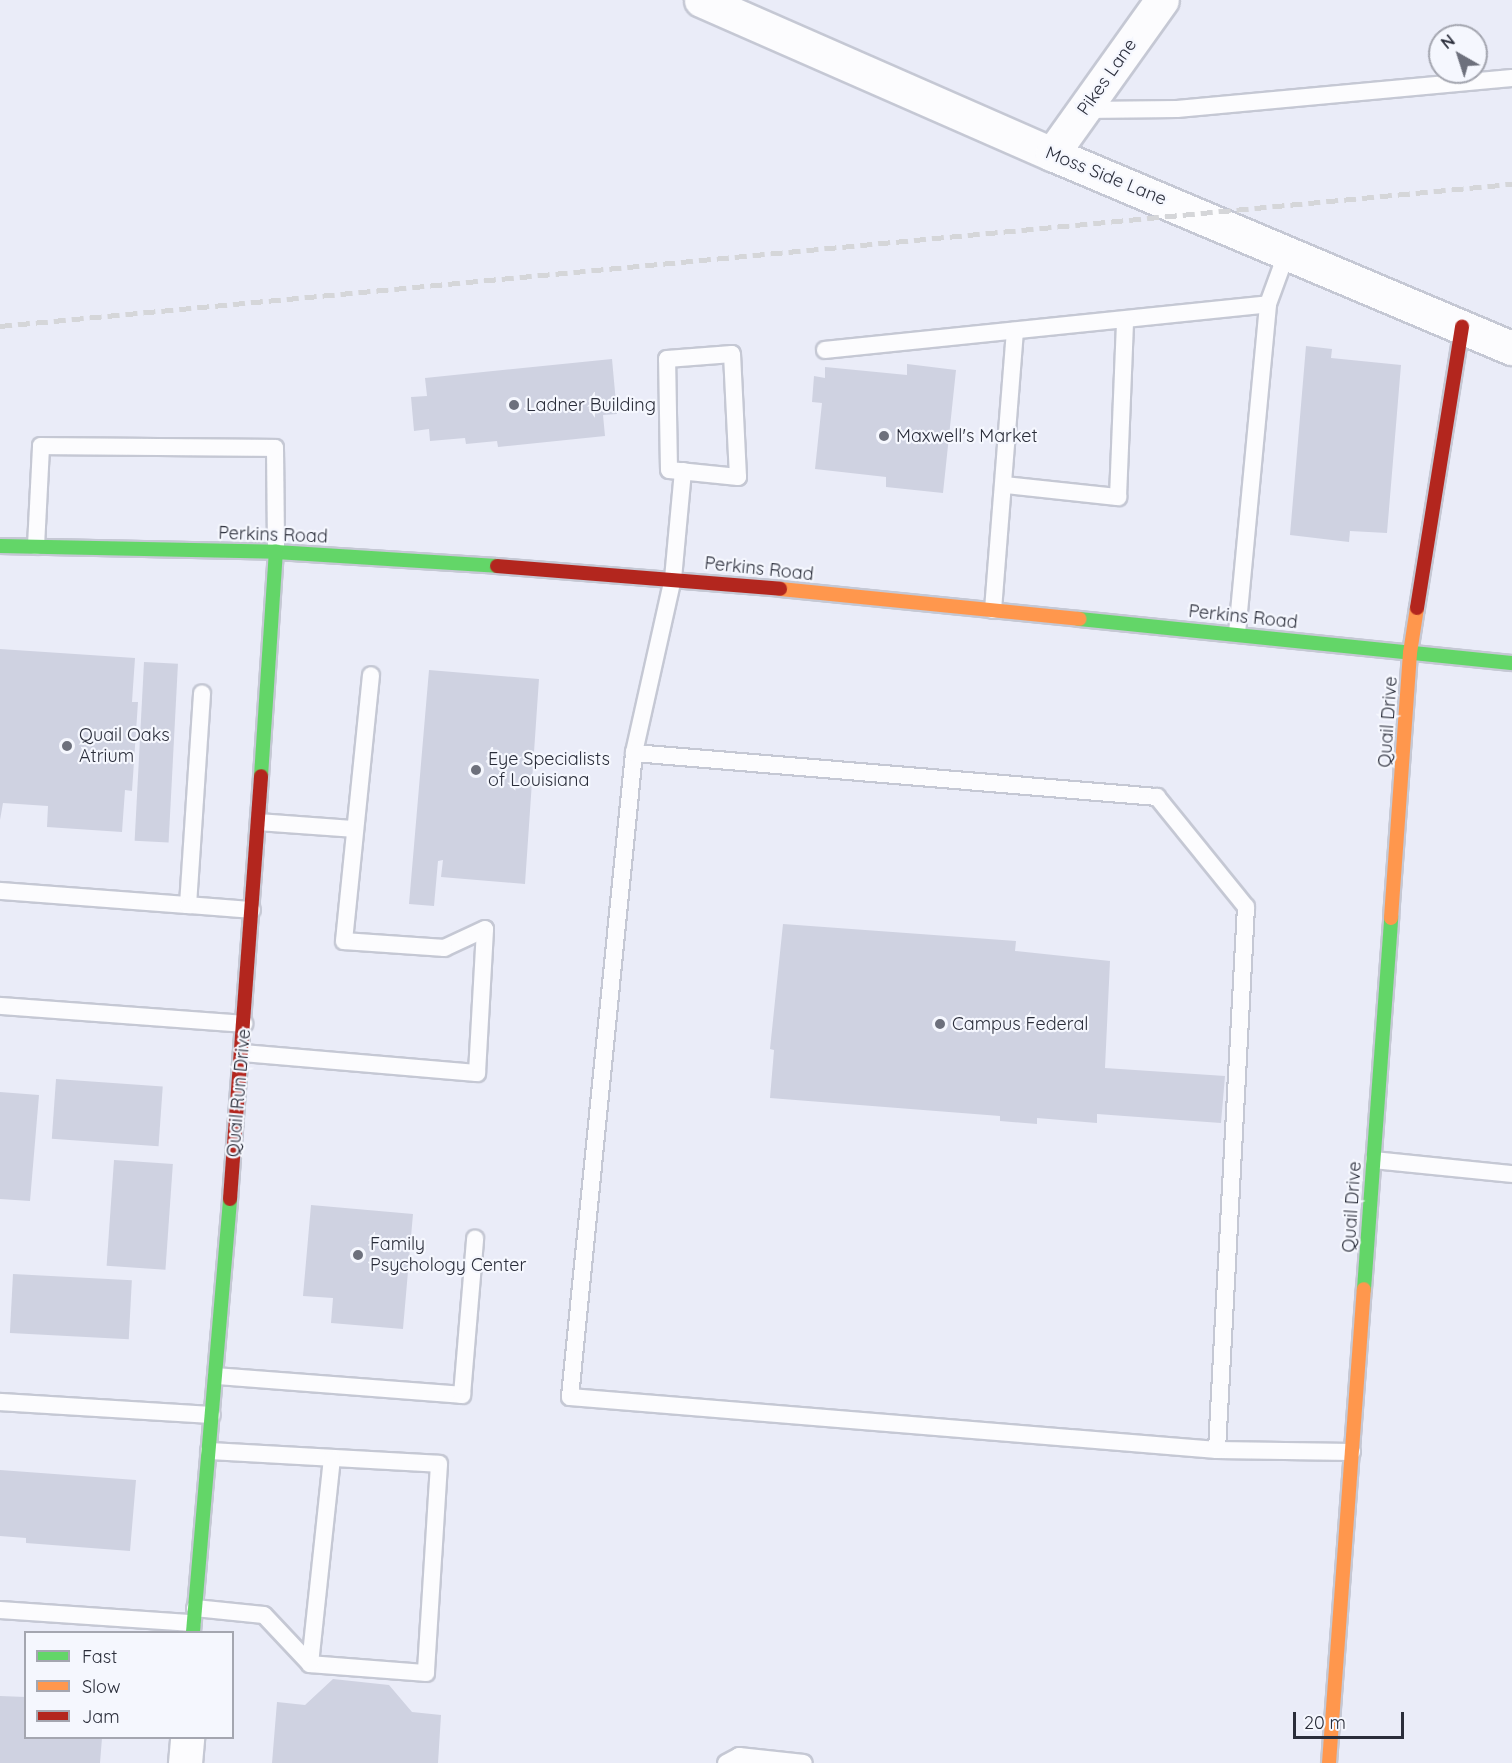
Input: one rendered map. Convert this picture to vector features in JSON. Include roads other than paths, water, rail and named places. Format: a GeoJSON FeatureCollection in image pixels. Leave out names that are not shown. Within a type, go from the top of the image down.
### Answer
{"type":"FeatureCollection","features":[{"type":"Feature","properties":{"kind":"street","name":"Moss Side Lane"},"geometry":{"type":"LineString","coordinates":[[701,0],[1052,154],[1512,348]]}},
{"type":"Feature","properties":{"kind":"street","name":"Pikes Lane"},"geometry":{"type":"LineString","coordinates":[[1052,154],[1162,0]]}},
{"type":"Feature","properties":{"kind":"street","name":"Quail Drive"},"geometry":{"type":"LineString","coordinates":[[1329,1763],[1410,653],[1462,327]]}},
{"type":"Feature","properties":{"kind":"street","name":"Perkins Road"},"geometry":{"type":"LineString","coordinates":[[0,546],[276,552],[673,578],[1237,633],[1512,663]]}},
{"type":"Feature","properties":{"kind":"street","name":"Quail Run Drive"},"geometry":{"type":"LineString","coordinates":[[194,1621],[242,1053],[276,552]]}},
{"type":"Feature","properties":{"kind":"street"},"geometry":{"type":"LineString","coordinates":[[185,1763],[187,1739]]}},
{"type":"Feature","properties":{"kind":"lane"},"geometry":{"type":"LineString","coordinates":[[1083,110],[1178,109],[1512,78]]}},
{"type":"Feature","properties":{"kind":"lane"},"geometry":{"type":"LineString","coordinates":[[1237,633],[1268,304],[1287,252]]}},
{"type":"Feature","properties":{"kind":"lane"},"geometry":{"type":"LineString","coordinates":[[825,350],[1268,304]]}},
{"type":"Feature","properties":{"kind":"lane"},"geometry":{"type":"LineString","coordinates":[[1005,485],[1118,497],[1125,320]]}},
{"type":"Feature","properties":{"kind":"lane"},"geometry":{"type":"LineString","coordinates":[[993,610],[1005,485],[1015,331]]}},
{"type":"Feature","properties":{"kind":"lane"},"geometry":{"type":"LineString","coordinates":[[732,354],[738,477],[683,471],[669,470],[667,359],[732,354]]}},
{"type":"Feature","properties":{"kind":"lane"},"geometry":{"type":"LineString","coordinates":[[36,546],[41,446],[275,448],[276,552]]}},
{"type":"Feature","properties":{"kind":"lane"},"geometry":{"type":"LineString","coordinates":[[683,471],[673,578],[634,753],[570,1397],[1217,1449],[1352,1452]]}},
{"type":"Feature","properties":{"kind":"lane"},"geometry":{"type":"LineString","coordinates":[[242,1053],[477,1073],[485,929],[444,948],[344,941],[371,675]]}},
{"type":"Feature","properties":{"kind":"lane"},"geometry":{"type":"LineString","coordinates":[[188,905],[202,693]]}},
{"type":"Feature","properties":{"kind":"lane"},"geometry":{"type":"LineString","coordinates":[[634,753],[1157,797],[1246,907],[1217,1449]]}},
{"type":"Feature","properties":{"kind":"lane"},"geometry":{"type":"LineString","coordinates":[[259,822],[355,829]]}},
{"type":"Feature","properties":{"kind":"lane"},"geometry":{"type":"LineString","coordinates":[[0,891],[252,910]]}},
{"type":"Feature","properties":{"kind":"lane"},"geometry":{"type":"LineString","coordinates":[[0,1006],[244,1024]]}},
{"type":"Feature","properties":{"kind":"lane"},"geometry":{"type":"LineString","coordinates":[[1374,1160],[1512,1174]]}},
{"type":"Feature","properties":{"kind":"lane"},"geometry":{"type":"LineString","coordinates":[[216,1376],[462,1395],[475,1239]]}},
{"type":"Feature","properties":{"kind":"lane"},"geometry":{"type":"LineString","coordinates":[[0,1402],[212,1415]]}},
{"type":"Feature","properties":{"kind":"lane"},"geometry":{"type":"LineString","coordinates":[[0,1610],[194,1621],[264,1615],[310,1664],[426,1673],[439,1464],[209,1451]]}},
{"type":"Feature","properties":{"kind":"lane"},"geometry":{"type":"LineString","coordinates":[[310,1664],[332,1459]]}},
{"type":"Feature","properties":{"kind":"lane"},"geometry":{"type":"LineString","coordinates":[[726,1763],[739,1756],[804,1763]]}},
{"type":"Feature","properties":{"kind":"railway"},"geometry":{"type":"LineString","coordinates":[[0,326],[1512,184]]}},
{"type":"Feature","properties":{"kind":"place","name":"Ladner Building"},"geometry":{"type":"Point","coordinates":[514,405]}},
{"type":"Feature","properties":{"kind":"place","name":"Maxwell's Market"},"geometry":{"type":"Point","coordinates":[884,436]}},
{"type":"Feature","properties":{"kind":"place","name":"Quail Oaks Atrium"},"geometry":{"type":"Point","coordinates":[67,746]}},
{"type":"Feature","properties":{"kind":"place","name":"Eye Specialists of Louisiana"},"geometry":{"type":"Point","coordinates":[476,770]}},
{"type":"Feature","properties":{"kind":"place","name":"Campus Federal"},"geometry":{"type":"Point","coordinates":[940,1024]}},
{"type":"Feature","properties":{"kind":"place","name":"Family Psychology Center"},"geometry":{"type":"Point","coordinates":[358,1255]}}]}
